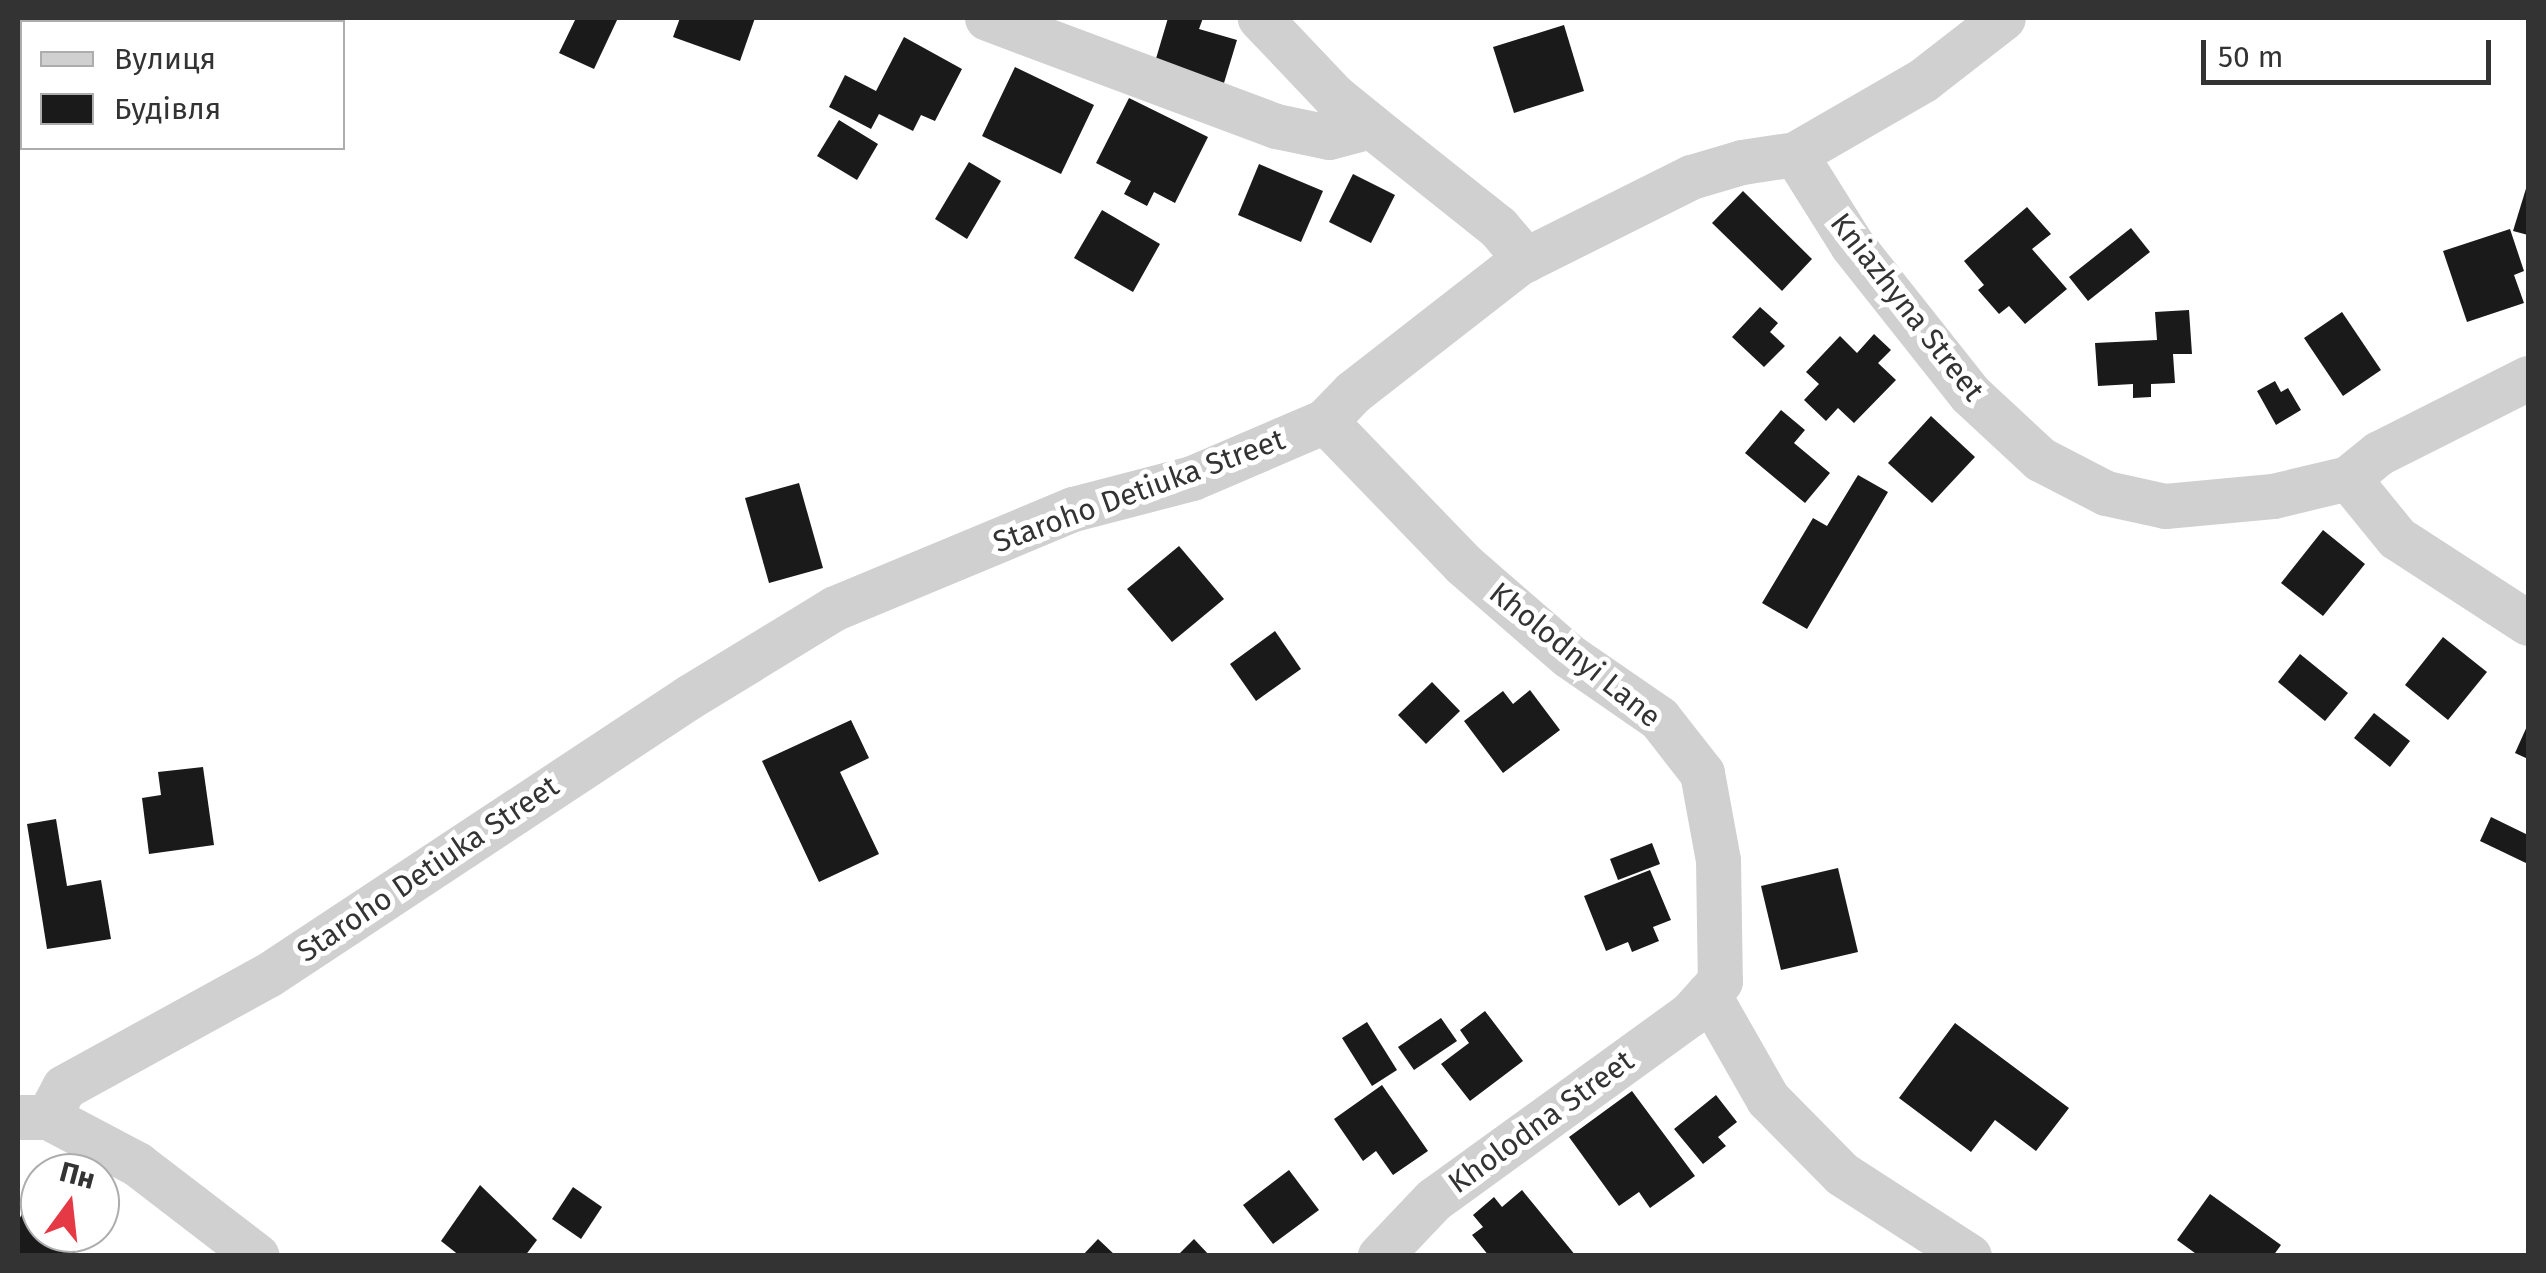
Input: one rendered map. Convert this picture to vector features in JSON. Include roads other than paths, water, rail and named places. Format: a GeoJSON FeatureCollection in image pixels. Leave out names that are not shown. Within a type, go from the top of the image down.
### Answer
{"type":"FeatureCollection","features":[{"type":"Feature","properties":{"kind":"street"},"geometry":{"type":"LineString","coordinates":[[988,18],[1276,126],[1328,137],[1371,126]]}},
{"type":"Feature","properties":{"kind":"street"},"geometry":{"type":"LineString","coordinates":[[1260,18],[1334,96],[1498,227],[1526,260]]}},
{"type":"Feature","properties":{"kind":"street","name":"Staroho Detiuka Street"},"geometry":{"type":"LineString","coordinates":[[33,1117],[64,1087],[268,975],[689,697],[835,608],[1073,508],[1192,478],[1325,421],[1353,392],[1526,260],[1691,178],[1742,162],[1795,154],[1923,80],[2003,18]]}},
{"type":"Feature","properties":{"kind":"street","name":"Kniazhyna Street"},"geometry":{"type":"LineString","coordinates":[[1795,154],[1852,245],[1970,394],[2040,458],[2106,493],[2166,506],[2274,496],[2348,478],[2379,454],[2528,378]]}},
{"type":"Feature","properties":{"kind":"street","name":"Kholodnyi Lane"},"geometry":{"type":"LineString","coordinates":[[1325,421],[1462,564],[1569,656],[1659,718],[1702,773],[1718,860],[1720,981],[1708,994]]}},
{"type":"Feature","properties":{"kind":"street"},"geometry":{"type":"LineString","coordinates":[[2348,478],[2397,538],[2528,624]]}},
{"type":"Feature","properties":{"kind":"street"},"geometry":{"type":"LineString","coordinates":[[1708,994],[1768,1099],[1842,1174],[1969,1256]]}},
{"type":"Feature","properties":{"kind":"street","name":"Kholodna Street"},"geometry":{"type":"LineString","coordinates":[[1380,1256],[1434,1199],[1690,1014],[1708,994]]}},
{"type":"Feature","properties":{"kind":"street"},"geometry":{"type":"LineString","coordinates":[[33,1117],[137,1164],[257,1256]]}}]}
